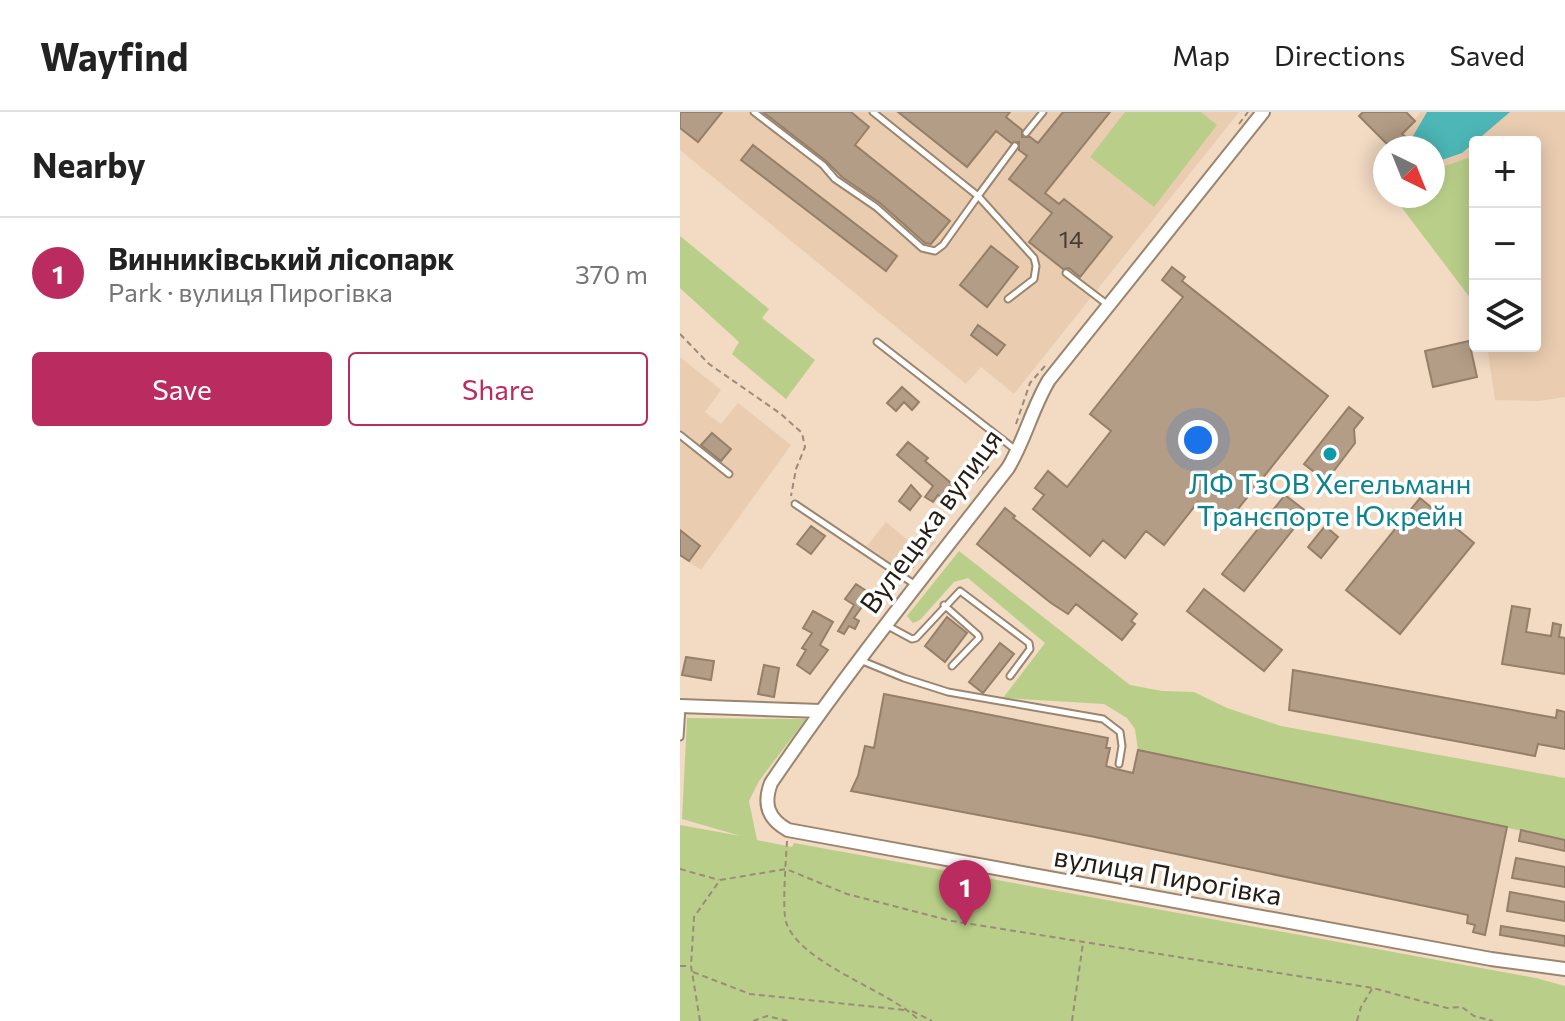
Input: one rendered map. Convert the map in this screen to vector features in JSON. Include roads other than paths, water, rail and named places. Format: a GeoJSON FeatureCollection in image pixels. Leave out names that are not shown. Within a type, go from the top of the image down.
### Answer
{"type":"FeatureCollection","features":[{"type":"Feature","properties":{"kind":"street","name":"Вулецька вулиця"},"geometry":{"type":"LineString","coordinates":[[788,830],[769,812],[766,796],[771,783],[914,585],[994,486],[1049,380],[1263,112]]}},
{"type":"Feature","properties":{"kind":"street"},"geometry":{"type":"LineString","coordinates":[[681,706],[821,711]]}},
{"type":"Feature","properties":{"kind":"street","name":"вулиця Пирогівка"},"geometry":{"type":"LineString","coordinates":[[788,830],[1491,959],[1565,969]]}},
{"type":"Feature","properties":{"kind":"lane"},"geometry":{"type":"LineString","coordinates":[[754,112],[926,250],[935,251],[943,245],[1015,146]]}},
{"type":"Feature","properties":{"kind":"lane"},"geometry":{"type":"LineString","coordinates":[[873,112],[978,196],[1034,258],[1034,279],[1008,299]]}},
{"type":"Feature","properties":{"kind":"lane"},"geometry":{"type":"LineString","coordinates":[[1026,133],[1043,112]]}},
{"type":"Feature","properties":{"kind":"lane"},"geometry":{"type":"LineString","coordinates":[[1066,273],[1109,305]]}},
{"type":"Feature","properties":{"kind":"lane"},"geometry":{"type":"LineString","coordinates":[[877,342],[1014,450]]}},
{"type":"Feature","properties":{"kind":"lane"},"geometry":{"type":"LineString","coordinates":[[680,435],[729,474]]}},
{"type":"Feature","properties":{"kind":"lane"},"geometry":{"type":"LineString","coordinates":[[793,503],[914,585]]}},
{"type":"Feature","properties":{"kind":"lane"},"geometry":{"type":"LineString","coordinates":[[885,625],[912,639],[916,638],[960,591],[1029,643],[1030,649],[1010,676]]}},
{"type":"Feature","properties":{"kind":"lane"},"geometry":{"type":"LineString","coordinates":[[944,605],[979,638],[952,666]]}},
{"type":"Feature","properties":{"kind":"lane"},"geometry":{"type":"LineString","coordinates":[[859,660],[948,692],[1103,719],[1120,732],[1122,746],[1119,764]]}},
{"type":"Feature","properties":{"kind":"lane"},"geometry":{"type":"LineString","coordinates":[[680,737],[681,706]]}},
{"type":"Feature","properties":{"kind":"water"},"geometry":{"type":"Polygon","coordinates":[[[1427,112],[1510,112],[1482,136],[1469,136],[1469,147],[1462,153],[1445,159],[1445,136],[1413,136],[1427,112]]]}},
{"type":"Feature","properties":{"kind":"place","name":"ЛФ ТзОВ Хегельманн Транспорте Юкрейн"},"geometry":{"type":"Point","coordinates":[1330,454]}},
{"type":"Feature","properties":{"kind":"place","name":"Винниківський лісопарк"},"geometry":{"type":"Point","coordinates":[965,926]}}]}
